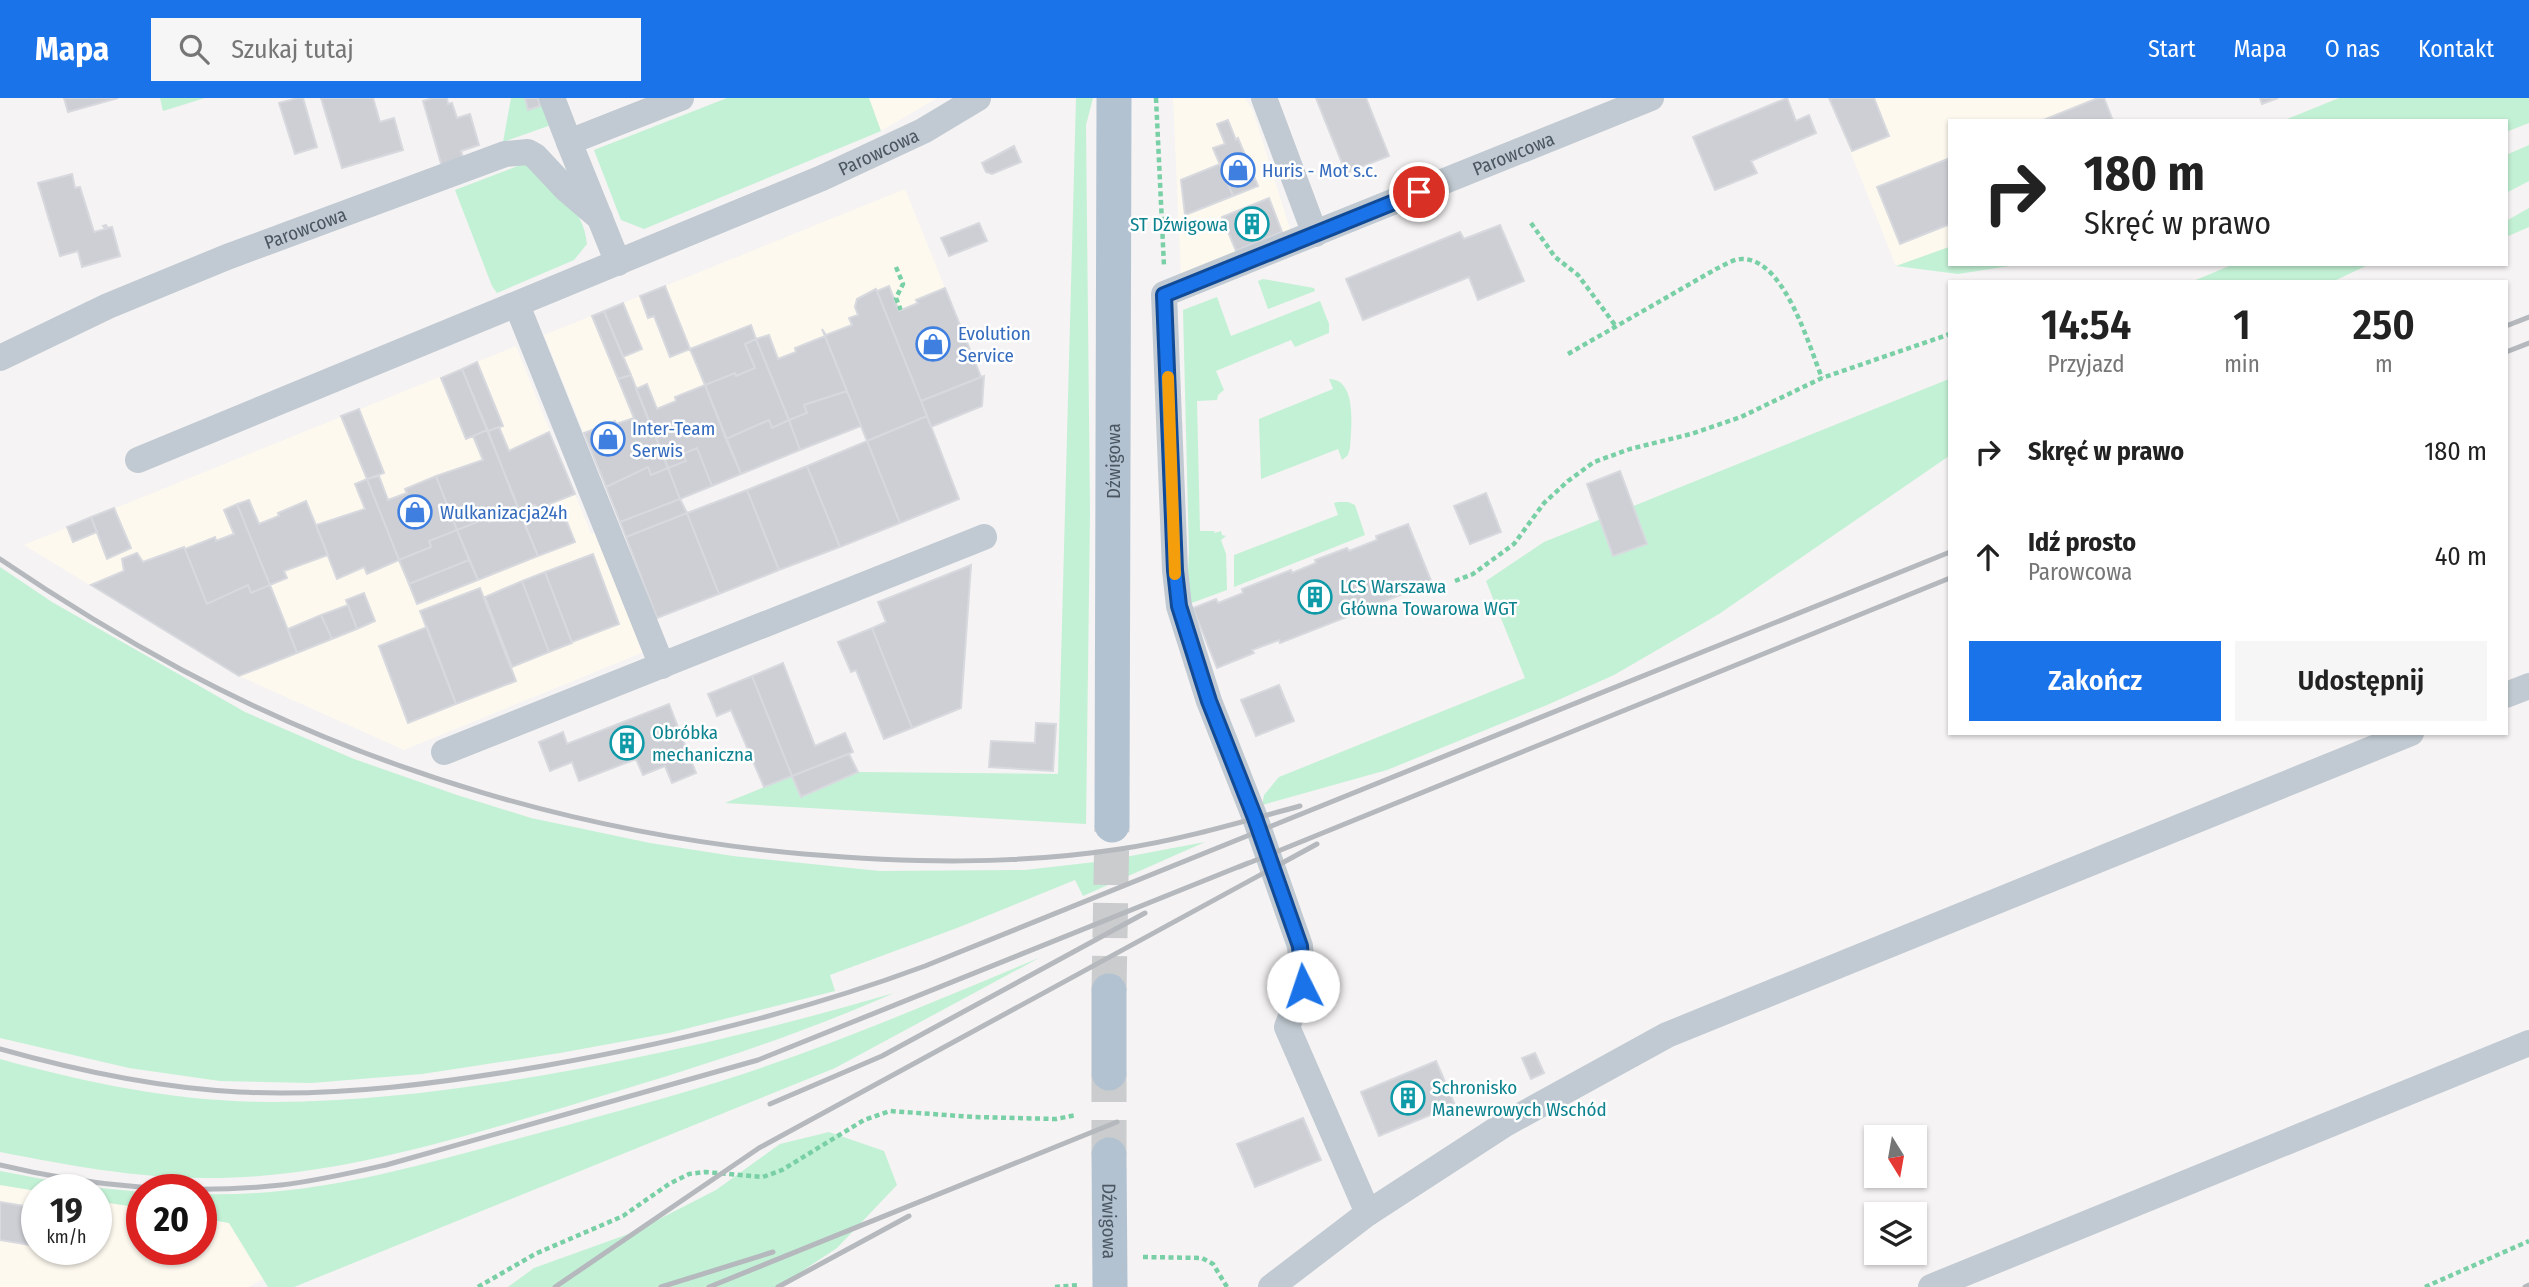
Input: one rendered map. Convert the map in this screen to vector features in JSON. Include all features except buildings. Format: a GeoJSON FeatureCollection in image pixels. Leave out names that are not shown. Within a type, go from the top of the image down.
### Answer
{"type":"FeatureCollection","features":[{"type":"Feature","properties":{"kind":"main road","name":"Dźwigowa"},"geometry":{"type":"LineString","coordinates":[[1112,825],[1114,98]]}},
{"type":"Feature","properties":{"kind":"main road"},"geometry":{"type":"LineString","coordinates":[[1109,991],[1109,1073]]}},
{"type":"Feature","properties":{"kind":"main road","name":"Dźwigowa"},"geometry":{"type":"LineString","coordinates":[[1098,1286],[1109,1155]]}},
{"type":"Feature","properties":{"kind":"street","name":"Parowcowa"},"geometry":{"type":"LineString","coordinates":[[552,98],[618,263]]}},
{"type":"Feature","properties":{"kind":"street"},"geometry":{"type":"LineString","coordinates":[[569,142],[681,98]]}},
{"type":"Feature","properties":{"kind":"street","name":"Parowcowa"},"geometry":{"type":"LineString","coordinates":[[138,460],[883,151],[978,98]]}},
{"type":"Feature","properties":{"kind":"street"},"geometry":{"type":"LineString","coordinates":[[1264,98],[1315,234]]}},
{"type":"Feature","properties":{"kind":"street","name":"Parowcowa"},"geometry":{"type":"LineString","coordinates":[[1164,295],[1651,98]]}},
{"type":"Feature","properties":{"kind":"street","name":"Parowcowa"},"geometry":{"type":"LineString","coordinates":[[0,358],[108,306],[226,257],[505,154],[528,152],[535,156],[566,189],[600,218]]}},
{"type":"Feature","properties":{"kind":"street"},"geometry":{"type":"LineString","coordinates":[[1164,295],[1175,570],[1179,606],[1209,701],[1255,818],[1300,946],[1303,986],[1287,1027],[1368,1213]]}},
{"type":"Feature","properties":{"kind":"street"},"geometry":{"type":"LineString","coordinates":[[517,305],[662,666]]}},
{"type":"Feature","properties":{"kind":"street"},"geometry":{"type":"LineString","coordinates":[[443,752],[984,537]]}},
{"type":"Feature","properties":{"kind":"street"},"geometry":{"type":"LineString","coordinates":[[2508,694],[2529,685]]}},
{"type":"Feature","properties":{"kind":"street"},"geometry":{"type":"LineString","coordinates":[[1271,1287],[1368,1213],[1505,1124],[1667,1035],[2406,735]]}},
{"type":"Feature","properties":{"kind":"street"},"geometry":{"type":"LineString","coordinates":[[1931,1287],[2529,1043]]}},
{"type":"Feature","properties":{"kind":"path"},"geometry":{"type":"LineString","coordinates":[[1156,98],[1164,295]]}},
{"type":"Feature","properties":{"kind":"path"},"geometry":{"type":"LineString","coordinates":[[1531,223],[1555,257],[1578,275],[1615,325]]}},
{"type":"Feature","properties":{"kind":"path"},"geometry":{"type":"LineString","coordinates":[[1568,354],[1716,268],[1740,259],[1760,262],[1779,281],[1798,317],[1822,378]]}},
{"type":"Feature","properties":{"kind":"path"},"geometry":{"type":"LineString","coordinates":[[896,267],[903,284],[896,298],[900,308],[898,309]]}},
{"type":"Feature","properties":{"kind":"path"},"geometry":{"type":"LineString","coordinates":[[1455,581],[1473,574],[1514,544],[1544,503],[1594,462],[1741,417],[1822,378],[1948,335]]}},
{"type":"Feature","properties":{"kind":"path"},"geometry":{"type":"LineString","coordinates":[[478,1287],[535,1254],[623,1216],[669,1184],[689,1174],[705,1172],[763,1177],[782,1170],[863,1120],[890,1111],[1042,1119],[1076,1115]]}},
{"type":"Feature","properties":{"kind":"path"},"geometry":{"type":"LineString","coordinates":[[2425,1287],[2529,1241]]}},
{"type":"Feature","properties":{"kind":"path"},"geometry":{"type":"LineString","coordinates":[[1143,1257],[1202,1258],[1213,1264],[1227,1287]]}},
{"type":"Feature","properties":{"kind":"path"},"geometry":{"type":"LineString","coordinates":[[1055,1287],[1098,1286]]}},
{"type":"Feature","properties":{"kind":"shaded area"},"geometry":{"type":"Polygon","coordinates":[[[869,98],[937,98],[881,131],[869,98]]]}},
{"type":"Feature","properties":{"kind":"shaded area"},"geometry":{"type":"Polygon","coordinates":[[[1173,98],[1245,98],[1253,111],[1291,232],[1181,278],[1173,98]]]}},
{"type":"Feature","properties":{"kind":"shaded area"},"geometry":{"type":"Polygon","coordinates":[[[1829,98],[2104,98],[2112,119],[1948,119],[1948,247],[1896,266],[1829,98]]]}},
{"type":"Feature","properties":{"kind":"shaded area"},"geometry":{"type":"Polygon","coordinates":[[[905,189],[981,377],[921,401],[867,441],[860,426],[620,522],[544,335],[905,189]]]}},
{"type":"Feature","properties":{"kind":"shaded area"},"geometry":{"type":"Polygon","coordinates":[[[516,346],[591,534],[598,532],[644,652],[404,750],[239,676],[24,545],[516,346]]]}},
{"type":"Feature","properties":{"kind":"shaded area"},"geometry":{"type":"Polygon","coordinates":[[[0,1185],[21,1188],[21,1265],[112,1265],[112,1203],[126,1206],[126,1265],[217,1265],[217,1221],[229,1223],[263,1279],[249,1287],[0,1287],[0,1185]]]}},
{"type":"Feature","properties":{"kind":"green space"},"geometry":{"type":"Polygon","coordinates":[[[160,98],[205,98],[163,111],[160,98]]]}},
{"type":"Feature","properties":{"kind":"green space"},"geometry":{"type":"Polygon","coordinates":[[[511,98],[542,98],[551,125],[503,142],[511,98]]]}},
{"type":"Feature","properties":{"kind":"green space"},"geometry":{"type":"Polygon","coordinates":[[[727,98],[869,98],[881,131],[644,229],[621,220],[594,150],[727,98]]]}},
{"type":"Feature","properties":{"kind":"green space"},"geometry":{"type":"Polygon","coordinates":[[[1076,98],[1093,98],[1086,125],[1090,513],[1086,824],[725,803],[792,776],[802,797],[858,772],[1058,774],[1076,98]]]}},
{"type":"Feature","properties":{"kind":"green space"},"geometry":{"type":"Polygon","coordinates":[[[2339,98],[2529,98],[2529,123],[2508,131],[2508,119],[2287,119],[2339,98]]]}},
{"type":"Feature","properties":{"kind":"green space"},"geometry":{"type":"Polygon","coordinates":[[[2529,145],[2529,181],[2508,192],[2508,154],[2529,145]]]}},
{"type":"Feature","properties":{"kind":"green space"},"geometry":{"type":"Polygon","coordinates":[[[528,162],[574,208],[585,231],[587,244],[574,260],[497,293],[455,190],[528,162]]]}},
{"type":"Feature","properties":{"kind":"green space"},"geometry":{"type":"Polygon","coordinates":[[[2529,208],[2529,227],[2508,236],[2508,220],[2529,208]]]}},
{"type":"Feature","properties":{"kind":"green space"},"geometry":{"type":"Polygon","coordinates":[[[1948,247],[1948,266],[2009,266],[1958,274],[1896,266],[1948,247]]]}},
{"type":"Feature","properties":{"kind":"green space"},"geometry":{"type":"Polygon","coordinates":[[[2229,266],[2366,266],[2336,280],[2196,280],[2229,266]]]}},
{"type":"Feature","properties":{"kind":"green space"},"geometry":{"type":"Polygon","coordinates":[[[1263,279],[1314,288],[1315,291],[1268,309],[1258,281],[1263,279]]]}},
{"type":"Feature","properties":{"kind":"green space"},"geometry":{"type":"Polygon","coordinates":[[[1217,297],[1231,336],[1320,301],[1329,324],[1329,333],[1295,347],[1291,340],[1216,371],[1224,390],[1217,400],[1197,401],[1200,531],[1221,531],[1222,535],[1226,536],[1221,540],[1226,554],[1227,590],[1186,605],[1189,553],[1183,310],[1217,297]]]}},
{"type":"Feature","properties":{"kind":"green space"},"geometry":{"type":"Polygon","coordinates":[[[1329,379],[1338,381],[1349,396],[1351,418],[1348,455],[1342,460],[1338,449],[1261,479],[1259,419],[1333,389],[1329,379]]]}},
{"type":"Feature","properties":{"kind":"green space"},"geometry":{"type":"Polygon","coordinates":[[[1948,379],[1948,457],[1719,614],[1614,675],[1547,705],[1387,770],[1262,805],[1264,795],[1279,777],[1525,678],[1486,581],[1544,542],[1948,379]]]}},
{"type":"Feature","properties":{"kind":"green space"},"geometry":{"type":"Polygon","coordinates":[[[1334,503],[1355,505],[1365,535],[1234,587],[1234,555],[1338,515],[1334,503]]]}},
{"type":"Feature","properties":{"kind":"green space"},"geometry":{"type":"Polygon","coordinates":[[[0,567],[52,602],[245,712],[354,759],[531,818],[650,843],[733,856],[880,871],[1025,870],[1104,861],[1205,842],[1083,896],[1075,880],[830,975],[835,991],[669,1033],[422,1074],[311,1083],[220,1081],[129,1068],[0,1038],[0,567]]]}},
{"type":"Feature","properties":{"kind":"green space"},"geometry":{"type":"Polygon","coordinates":[[[1039,958],[835,1068],[294,1287],[268,1287],[229,1223],[217,1221],[217,1194],[321,1186],[397,1171],[474,1151],[759,1069],[920,1008],[1039,958]]]}},
{"type":"Feature","properties":{"kind":"green space"},"geometry":{"type":"Polygon","coordinates":[[[894,993],[772,1041],[649,1082],[432,1145],[342,1165],[250,1177],[217,1178],[217,1174],[135,1174],[101,1170],[0,1152],[0,1059],[58,1074],[175,1096],[234,1101],[301,1102],[369,1098],[502,1082],[650,1055],[797,1020],[894,993]]]}},
{"type":"Feature","properties":{"kind":"green space"},"geometry":{"type":"Polygon","coordinates":[[[829,1132],[884,1151],[897,1185],[837,1248],[778,1287],[508,1287],[534,1268],[634,1232],[716,1190],[780,1144],[829,1132]]]}},
{"type":"Feature","properties":{"kind":"green space"},"geometry":{"type":"Polygon","coordinates":[[[0,1171],[21,1175],[21,1188],[0,1185],[0,1171]]]}},
{"type":"Feature","properties":{"kind":"green space"},"geometry":{"type":"Polygon","coordinates":[[[112,1189],[126,1190],[126,1206],[112,1203],[112,1189]]]}},
{"type":"Feature","properties":{"kind":"tunnel"},"geometry":{"type":"LineString","coordinates":[[1109,991],[1112,825]]}},
{"type":"Feature","properties":{"kind":"tunnel"},"geometry":{"type":"LineString","coordinates":[[1109,1073],[1109,1155]]}},
{"type":"Feature","properties":{"kind":"railway"},"geometry":{"type":"LineString","coordinates":[[2508,325],[2529,317]]}},
{"type":"Feature","properties":{"kind":"railway"},"geometry":{"type":"LineString","coordinates":[[2508,351],[2529,343]]}},
{"type":"Feature","properties":{"kind":"railway"},"geometry":{"type":"LineString","coordinates":[[0,1049],[88,1071],[178,1087],[239,1092],[315,1092],[391,1087],[505,1072],[592,1057],[737,1025],[831,998],[925,966],[1948,553]]}},
{"type":"Feature","properties":{"kind":"railway"},"geometry":{"type":"LineString","coordinates":[[0,559],[90,617],[182,670],[330,739],[406,768],[484,793],[643,832],[804,854],[923,861],[1002,860],[1081,854],[1166,841],[1300,806]]}},
{"type":"Feature","properties":{"kind":"railway"},"geometry":{"type":"LineString","coordinates":[[1239,867],[1948,579]]}},
{"type":"Feature","properties":{"kind":"railway"},"geometry":{"type":"LineString","coordinates":[[555,1287],[759,1148],[1317,844]]}},
{"type":"Feature","properties":{"kind":"railway"},"geometry":{"type":"LineString","coordinates":[[0,1165],[105,1184],[176,1189],[246,1188],[294,1183],[386,1165],[758,1060],[1248,863]]}},
{"type":"Feature","properties":{"kind":"railway"},"geometry":{"type":"LineString","coordinates":[[770,1104],[882,1056],[1145,913]]}},
{"type":"Feature","properties":{"kind":"railway"},"geometry":{"type":"LineString","coordinates":[[709,1287],[1117,1122]]}},
{"type":"Feature","properties":{"kind":"railway"},"geometry":{"type":"LineString","coordinates":[[778,1287],[909,1216]]}},
{"type":"Feature","properties":{"kind":"railway"},"geometry":{"type":"LineString","coordinates":[[661,1287],[773,1252]]}},
{"type":"Feature","properties":{"kind":"railway"},"geometry":{"type":"LineString","coordinates":[[2525,1287],[2529,1285]]}},
{"type":"Feature","properties":{"kind":"slow traffic"},"geometry":{"type":"LineString","coordinates":[[1168,377],[1175,574]]}},
{"type":"Feature","properties":{"kind":"place","name":"Huris - Mot s.c."},"geometry":{"type":"Point","coordinates":[1238,170]}},
{"type":"Feature","properties":{"kind":"place","name":"ST Dźwigowa"},"geometry":{"type":"Point","coordinates":[1252,224]}},
{"type":"Feature","properties":{"kind":"place","name":"Evolution Service"},"geometry":{"type":"Point","coordinates":[933,344]}},
{"type":"Feature","properties":{"kind":"place","name":"Inter-Team Serwis"},"geometry":{"type":"Point","coordinates":[608,439]}},
{"type":"Feature","properties":{"kind":"place","name":"Wulkanizacja24h"},"geometry":{"type":"Point","coordinates":[415,512]}},
{"type":"Feature","properties":{"kind":"place","name":"LCS Warszawa Główna Towarowa WGT"},"geometry":{"type":"Point","coordinates":[1315,597]}},
{"type":"Feature","properties":{"kind":"place","name":"Obróbka mechaniczna"},"geometry":{"type":"Point","coordinates":[627,743]}},
{"type":"Feature","properties":{"kind":"place","name":"Schronisko Manewrowych Wschód"},"geometry":{"type":"Point","coordinates":[1408,1098]}},
{"type":"Feature","properties":{"kind":"route"},"geometry":{"type":"LineString","coordinates":[[1303,986],[1300,946],[1255,818],[1209,701],[1179,606],[1175,570],[1164,295],[1419,192]]}}]}
